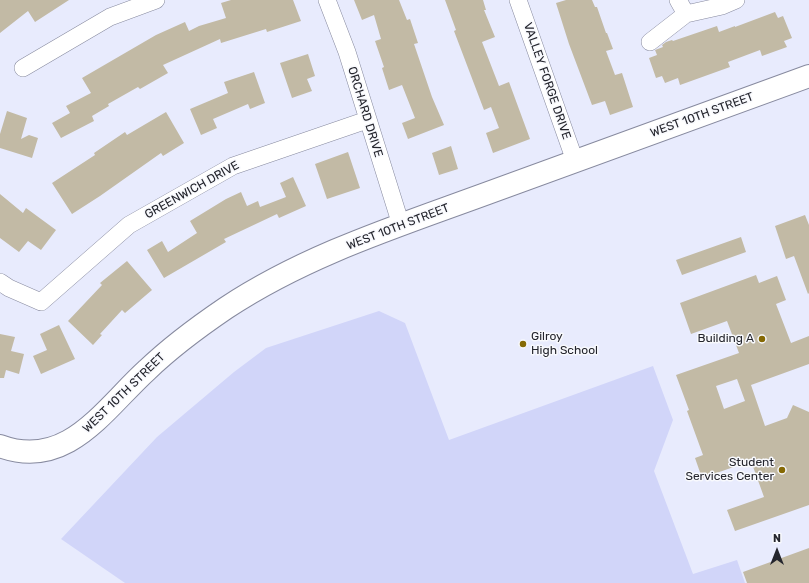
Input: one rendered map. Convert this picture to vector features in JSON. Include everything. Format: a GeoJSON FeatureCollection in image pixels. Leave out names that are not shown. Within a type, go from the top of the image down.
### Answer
{"type":"FeatureCollection","features":[{"type":"Feature","properties":{"kind":"street"},"geometry":{"type":"LineString","coordinates":[[24,68],[110,17],[156,0]]}},
{"type":"Feature","properties":{"kind":"street","name":"ORCHARD DRIVE"},"geometry":{"type":"LineString","coordinates":[[327,0],[347,52],[401,225]]}},
{"type":"Feature","properties":{"kind":"street","name":"VALLEY FORGE DRIVE"},"geometry":{"type":"LineString","coordinates":[[518,0],[575,161]]}},
{"type":"Feature","properties":{"kind":"street"},"geometry":{"type":"LineString","coordinates":[[650,42],[682,7],[722,6],[736,0]]}},
{"type":"Feature","properties":{"kind":"street","name":"WEST 10TH STREET"},"geometry":{"type":"LineString","coordinates":[[0,446],[18,451],[30,452],[54,448],[77,437],[89,428],[145,371],[205,323],[246,295],[292,270],[318,258],[401,225],[809,76]]}},
{"type":"Feature","properties":{"kind":"street","name":"GREENWICH DRIVE"},"geometry":{"type":"LineString","coordinates":[[0,282],[9,288],[41,302],[129,225],[233,166],[367,120]]}},
{"type":"Feature","properties":{"kind":"shaded area"},"geometry":{"type":"Polygon","coordinates":[[[379,311],[405,323],[449,440],[653,366],[673,420],[654,471],[693,574],[737,560],[745,583],[125,583],[61,539],[157,437],[234,372],[266,348],[379,311]]]}},
{"type":"Feature","properties":{"kind":"building"},"geometry":{"type":"Polygon","coordinates":[[[0,0],[69,0],[35,22],[28,11],[0,33],[0,0]]]}},
{"type":"Feature","properties":{"kind":"building"},"geometry":{"type":"Polygon","coordinates":[[[231,0],[293,0],[301,21],[267,32],[266,29],[221,43],[220,39],[163,65],[168,73],[140,89],[138,87],[108,104],[109,106],[92,116],[94,121],[61,138],[52,123],[70,113],[66,106],[91,93],[82,78],[156,35],[185,22],[189,31],[199,26],[226,18],[221,3],[231,0]]]}},
{"type":"Feature","properties":{"kind":"building"},"geometry":{"type":"Polygon","coordinates":[[[354,0],[399,0],[407,20],[410,19],[418,43],[414,44],[432,97],[444,125],[408,139],[402,123],[415,118],[402,85],[389,90],[382,68],[384,67],[375,41],[381,39],[374,15],[362,20],[354,0]]]}},
{"type":"Feature","properties":{"kind":"building"},"geometry":{"type":"Polygon","coordinates":[[[445,0],[483,0],[486,10],[484,10],[495,37],[482,42],[499,86],[509,82],[530,139],[493,153],[486,133],[499,128],[491,107],[484,110],[454,31],[456,30],[445,0]]]}},
{"type":"Feature","properties":{"kind":"building"},"geometry":{"type":"Polygon","coordinates":[[[566,0],[592,0],[595,7],[597,7],[613,49],[606,51],[615,75],[622,73],[633,107],[610,115],[605,101],[592,105],[569,44],[556,3],[566,0]]]}},
{"type":"Feature","properties":{"kind":"building"},"geometry":{"type":"Polygon","coordinates":[[[775,12],[778,18],[783,16],[792,38],[784,41],[787,47],[762,56],[760,50],[728,62],[730,67],[680,85],[678,78],[665,83],[662,76],[656,78],[649,58],[657,55],[655,50],[663,47],[662,45],[666,42],[717,26],[719,32],[775,12]]]}},
{"type":"Feature","properties":{"kind":"building"},"geometry":{"type":"Polygon","coordinates":[[[308,54],[315,76],[307,79],[312,91],[292,98],[280,63],[308,54]]]}},
{"type":"Feature","properties":{"kind":"building"},"geometry":{"type":"Polygon","coordinates":[[[254,72],[265,103],[250,109],[248,104],[213,119],[217,128],[201,135],[190,109],[228,93],[224,82],[254,72]]]}},
{"type":"Feature","properties":{"kind":"building"},"geometry":{"type":"Polygon","coordinates":[[[7,111],[27,118],[21,139],[29,135],[38,138],[32,158],[0,148],[0,134],[7,111]]]}},
{"type":"Feature","properties":{"kind":"building"},"geometry":{"type":"Polygon","coordinates":[[[166,112],[184,143],[163,156],[161,153],[72,214],[52,183],[95,155],[94,153],[125,132],[127,135],[166,112]]]}},
{"type":"Feature","properties":{"kind":"building"},"geometry":{"type":"Polygon","coordinates":[[[451,146],[458,169],[439,175],[432,153],[451,146]]]}},
{"type":"Feature","properties":{"kind":"building"},"geometry":{"type":"Polygon","coordinates":[[[348,152],[360,188],[327,199],[315,164],[348,152]]]}},
{"type":"Feature","properties":{"kind":"building"},"geometry":{"type":"Polygon","coordinates":[[[293,177],[306,206],[279,218],[277,214],[224,239],[226,242],[164,278],[147,250],[162,241],[168,252],[197,233],[190,221],[226,199],[241,192],[247,206],[258,201],[260,207],[286,197],[280,183],[293,177]]]}},
{"type":"Feature","properties":{"kind":"building"},"geometry":{"type":"Polygon","coordinates":[[[0,194],[23,213],[26,208],[56,230],[41,250],[28,241],[19,252],[0,238],[0,194]]]}},
{"type":"Feature","properties":{"kind":"building"},"geometry":{"type":"Polygon","coordinates":[[[805,215],[809,225],[808,294],[794,256],[786,259],[775,226],[805,215]]]}},
{"type":"Feature","properties":{"kind":"building"},"geometry":{"type":"Polygon","coordinates":[[[741,237],[746,252],[682,275],[676,260],[741,237]]]}},
{"type":"Feature","properties":{"kind":"building"},"geometry":{"type":"Polygon","coordinates":[[[127,261],[152,290],[125,313],[122,310],[100,334],[102,335],[93,345],[68,321],[102,285],[100,283],[127,261]]]}},
{"type":"Feature","properties":{"kind":"building"},"geometry":{"type":"Polygon","coordinates":[[[756,275],[759,283],[777,276],[786,300],[776,304],[791,343],[809,336],[809,364],[751,385],[765,426],[787,418],[793,405],[809,412],[809,505],[735,531],[727,510],[764,497],[751,461],[702,478],[695,458],[703,455],[676,375],[739,353],[727,321],[691,334],[680,303],[756,275]],[[737,379],[716,386],[724,409],[745,401],[737,379]]]}},
{"type":"Feature","properties":{"kind":"building"},"geometry":{"type":"Polygon","coordinates":[[[59,325],[75,359],[41,374],[33,356],[47,350],[40,334],[59,325]]]}},
{"type":"Feature","properties":{"kind":"building"},"geometry":{"type":"Polygon","coordinates":[[[0,334],[15,337],[11,351],[24,354],[19,374],[6,370],[4,378],[0,378],[0,334]]]}},
{"type":"Feature","properties":{"kind":"building"},"geometry":{"type":"Polygon","coordinates":[[[809,548],[809,583],[747,583],[743,572],[809,548]]]}},
{"type":"Feature","properties":{"kind":"place","name":"Building A"},"geometry":{"type":"Point","coordinates":[762,339]}},
{"type":"Feature","properties":{"kind":"place","name":"Gilroy High School"},"geometry":{"type":"Point","coordinates":[523,344]}},
{"type":"Feature","properties":{"kind":"place","name":"Student Services Center"},"geometry":{"type":"Point","coordinates":[782,470]}}]}
